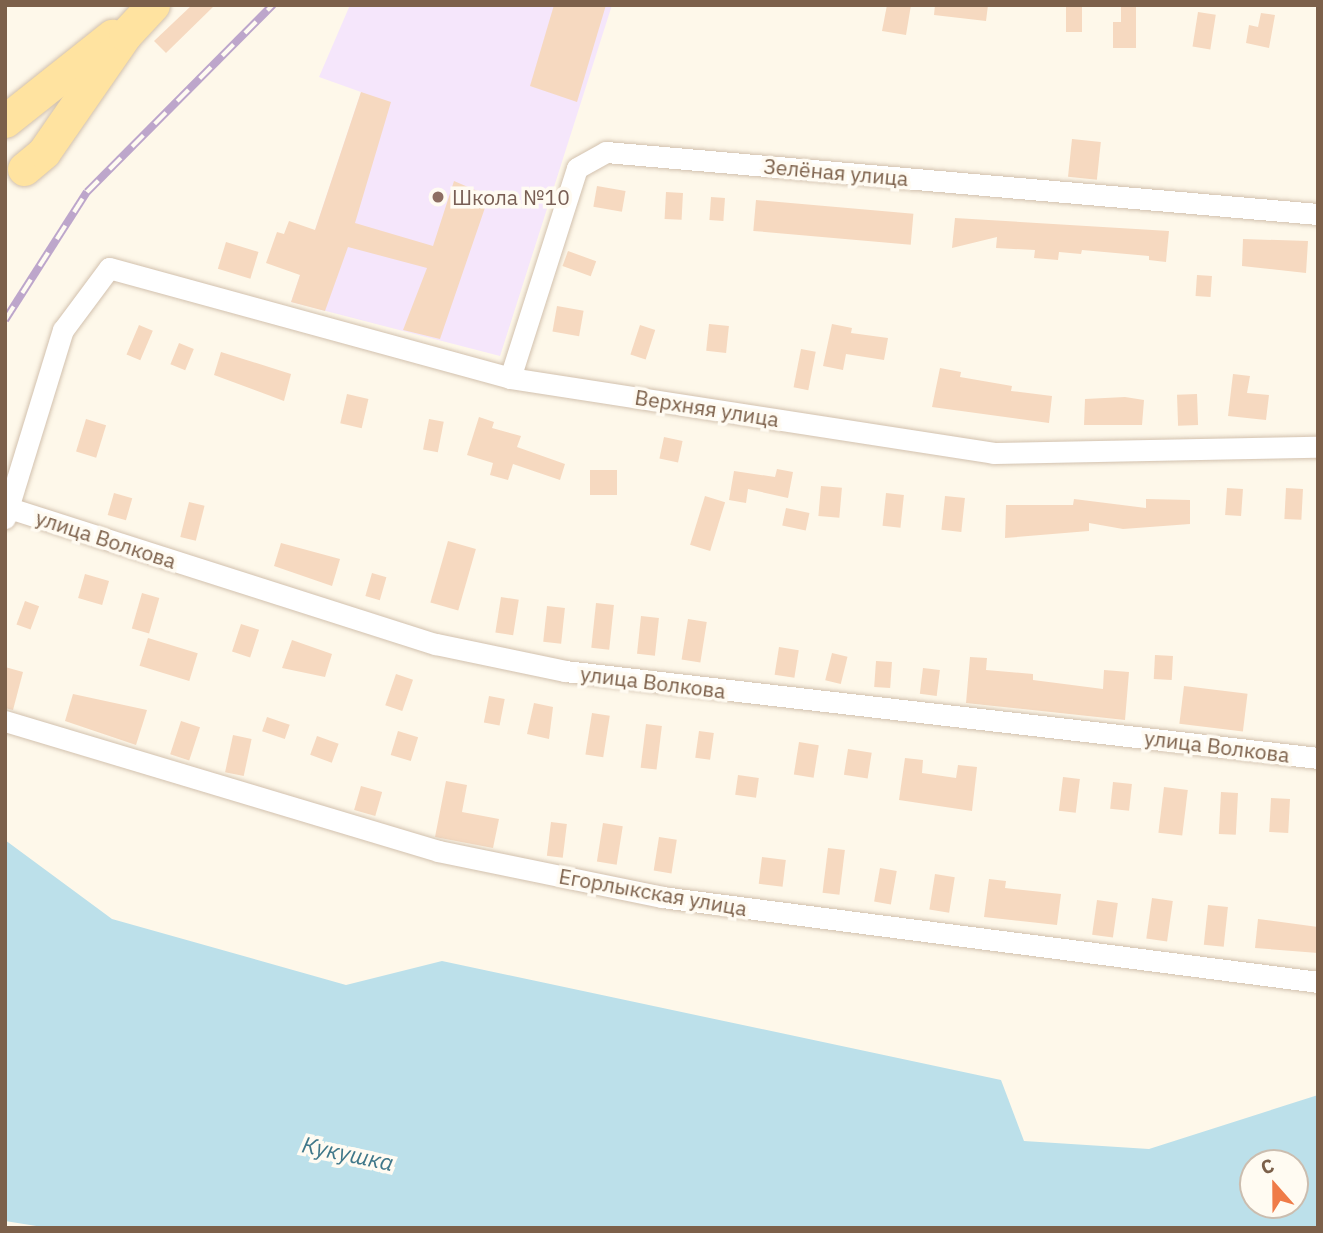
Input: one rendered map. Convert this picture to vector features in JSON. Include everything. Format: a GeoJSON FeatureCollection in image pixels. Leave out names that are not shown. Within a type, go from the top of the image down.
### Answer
{"type":"FeatureCollection","features":[{"type":"Feature","properties":{"kind":"main road"},"geometry":{"type":"LineString","coordinates":[[11,175],[31,144],[21,130],[5,123],[151,5]]}},
{"type":"Feature","properties":{"kind":"main road"},"geometry":{"type":"LineString","coordinates":[[11,175],[44,152],[125,35],[151,5]]}},
{"type":"Feature","properties":{"kind":"street","name":"Зелёная улица"},"geometry":{"type":"LineString","coordinates":[[510,378],[577,168],[606,152],[1318,214]]}},
{"type":"Feature","properties":{"kind":"street","name":"Верхняя улица"},"geometry":{"type":"LineString","coordinates":[[7,513],[63,330],[109,268],[510,378],[993,453],[1318,447]]}},
{"type":"Feature","properties":{"kind":"street","name":"улица Волкова"},"geometry":{"type":"LineString","coordinates":[[7,513],[436,644],[565,671],[1318,758]]}},
{"type":"Feature","properties":{"kind":"street","name":"Егорлыкская улица"},"geometry":{"type":"LineString","coordinates":[[5,721],[438,851],[662,897],[1318,982]]}},
{"type":"Feature","properties":{"kind":"shaded area","name":"Школа №10"},"geometry":{"type":"Polygon","coordinates":[[[350,5],[612,5],[500,356],[291,302],[361,92],[319,77],[350,5]]]}},
{"type":"Feature","properties":{"kind":"water","name":"Кукушка"},"geometry":{"type":"Polygon","coordinates":[[[5,840],[112,919],[346,985],[442,961],[1001,1080],[1024,1141],[1149,1149],[1318,1095],[1318,1228],[49,1228],[5,1221],[5,840]]]}},
{"type":"Feature","properties":{"kind":"building"},"geometry":{"type":"Polygon","coordinates":[[[192,5],[215,5],[166,53],[154,41],[192,5]]]}},
{"type":"Feature","properties":{"kind":"building"},"geometry":{"type":"Polygon","coordinates":[[[554,5],[606,5],[577,102],[530,86],[554,5]]]}},
{"type":"Feature","properties":{"kind":"building"},"geometry":{"type":"Polygon","coordinates":[[[887,5],[911,5],[906,35],[882,31],[887,5]]]}},
{"type":"Feature","properties":{"kind":"building"},"geometry":{"type":"Polygon","coordinates":[[[935,5],[988,5],[986,21],[934,15],[935,5]]]}},
{"type":"Feature","properties":{"kind":"building"},"geometry":{"type":"Polygon","coordinates":[[[1066,5],[1082,5],[1082,32],[1066,32],[1066,5]]]}},
{"type":"Feature","properties":{"kind":"building"},"geometry":{"type":"Polygon","coordinates":[[[1121,5],[1136,5],[1136,48],[1113,48],[1113,22],[1121,22],[1121,5]]]}},
{"type":"Feature","properties":{"kind":"building"},"geometry":{"type":"Polygon","coordinates":[[[1198,12],[1216,15],[1210,49],[1193,47],[1198,12]]]}},
{"type":"Feature","properties":{"kind":"building"},"geometry":{"type":"Polygon","coordinates":[[[1261,13],[1275,15],[1269,48],[1246,43],[1249,25],[1258,27],[1261,13]]]}},
{"type":"Feature","properties":{"kind":"building"},"geometry":{"type":"Polygon","coordinates":[[[361,92],[391,102],[355,223],[433,246],[454,181],[489,196],[440,339],[403,330],[427,268],[348,247],[325,311],[291,302],[300,275],[266,263],[277,232],[284,234],[289,221],[315,230],[361,92]]]}},
{"type":"Feature","properties":{"kind":"building"},"geometry":{"type":"Polygon","coordinates":[[[1072,139],[1101,142],[1097,180],[1068,177],[1072,139]]]}},
{"type":"Feature","properties":{"kind":"building"},"geometry":{"type":"Polygon","coordinates":[[[597,186],[626,191],[622,212],[593,207],[597,186]]]}},
{"type":"Feature","properties":{"kind":"building"},"geometry":{"type":"Polygon","coordinates":[[[666,192],[683,193],[682,220],[665,219],[666,192]]]}},
{"type":"Feature","properties":{"kind":"building"},"geometry":{"type":"Polygon","coordinates":[[[711,197],[725,198],[723,221],[709,220],[711,197]]]}},
{"type":"Feature","properties":{"kind":"building"},"geometry":{"type":"Polygon","coordinates":[[[756,200],[913,214],[911,245],[753,231],[756,200]]]}},
{"type":"Feature","properties":{"kind":"building"},"geometry":{"type":"Polygon","coordinates":[[[955,218],[1169,231],[1166,262],[1149,260],[1149,256],[1082,250],[1081,254],[1059,252],[1058,260],[1034,258],[1035,250],[996,248],[997,237],[952,248],[955,218]]]}},
{"type":"Feature","properties":{"kind":"building"},"geometry":{"type":"Polygon","coordinates":[[[1243,239],[1308,241],[1306,273],[1242,266],[1243,239]]]}},
{"type":"Feature","properties":{"kind":"building"},"geometry":{"type":"Polygon","coordinates":[[[226,242],[259,252],[250,279],[218,269],[226,242]]]}},
{"type":"Feature","properties":{"kind":"building"},"geometry":{"type":"Polygon","coordinates":[[[568,251],[596,261],[591,276],[563,266],[568,251]]]}},
{"type":"Feature","properties":{"kind":"building"},"geometry":{"type":"Polygon","coordinates":[[[1197,275],[1212,276],[1210,297],[1196,296],[1197,275]]]}},
{"type":"Feature","properties":{"kind":"building"},"geometry":{"type":"Polygon","coordinates":[[[557,306],[584,311],[579,336],[552,332],[557,306]]]}},
{"type":"Feature","properties":{"kind":"building"},"geometry":{"type":"Polygon","coordinates":[[[709,324],[729,326],[726,353],[706,351],[709,324]]]}},
{"type":"Feature","properties":{"kind":"building"},"geometry":{"type":"Polygon","coordinates":[[[832,324],[852,328],[851,333],[888,338],[884,360],[846,354],[843,370],[823,366],[832,324]]]}},
{"type":"Feature","properties":{"kind":"building"},"geometry":{"type":"Polygon","coordinates":[[[139,325],[153,331],[140,360],[126,354],[139,325]]]}},
{"type":"Feature","properties":{"kind":"building"},"geometry":{"type":"Polygon","coordinates":[[[640,325],[655,330],[646,359],[630,354],[640,325]]]}},
{"type":"Feature","properties":{"kind":"building"},"geometry":{"type":"Polygon","coordinates":[[[179,343],[194,349],[185,370],[170,364],[179,343]]]}},
{"type":"Feature","properties":{"kind":"building"},"geometry":{"type":"Polygon","coordinates":[[[801,349],[816,352],[808,390],[794,387],[801,349]]]}},
{"type":"Feature","properties":{"kind":"building"},"geometry":{"type":"Polygon","coordinates":[[[221,352],[291,374],[284,401],[214,375],[221,352]]]}},
{"type":"Feature","properties":{"kind":"building"},"geometry":{"type":"Polygon","coordinates":[[[940,368],[961,372],[960,377],[1012,386],[1011,391],[1052,396],[1049,423],[932,407],[940,368]]]}},
{"type":"Feature","properties":{"kind":"building"},"geometry":{"type":"Polygon","coordinates":[[[1233,374],[1250,376],[1247,393],[1269,395],[1266,420],[1228,416],[1233,374]]]}},
{"type":"Feature","properties":{"kind":"building"},"geometry":{"type":"Polygon","coordinates":[[[347,394],[368,399],[362,428],[340,423],[347,394]]]}},
{"type":"Feature","properties":{"kind":"building"},"geometry":{"type":"Polygon","coordinates":[[[1197,394],[1198,425],[1178,426],[1177,395],[1197,394]]]}},
{"type":"Feature","properties":{"kind":"building"},"geometry":{"type":"Polygon","coordinates":[[[1125,397],[1144,400],[1142,425],[1084,425],[1085,399],[1125,397]]]}},
{"type":"Feature","properties":{"kind":"building"},"geometry":{"type":"Polygon","coordinates":[[[479,417],[494,422],[492,428],[521,436],[517,447],[565,464],[560,480],[513,464],[508,480],[490,475],[493,463],[467,455],[479,417]]]}},
{"type":"Feature","properties":{"kind":"building"},"geometry":{"type":"Polygon","coordinates":[[[86,419],[106,425],[96,458],[76,452],[86,419]]]}},
{"type":"Feature","properties":{"kind":"building"},"geometry":{"type":"Polygon","coordinates":[[[429,419],[444,422],[438,452],[423,449],[429,419]]]}},
{"type":"Feature","properties":{"kind":"building"},"geometry":{"type":"Polygon","coordinates":[[[664,437],[683,441],[678,462],[659,459],[664,437]]]}},
{"type":"Feature","properties":{"kind":"building"},"geometry":{"type":"Polygon","coordinates":[[[777,469],[793,472],[788,498],[748,489],[746,503],[729,500],[734,471],[775,477],[777,469]]]}},
{"type":"Feature","properties":{"kind":"building"},"geometry":{"type":"Polygon","coordinates":[[[590,470],[617,470],[617,495],[590,495],[590,470]]]}},
{"type":"Feature","properties":{"kind":"building"},"geometry":{"type":"Polygon","coordinates":[[[821,486],[842,488],[839,518],[818,516],[821,486]]]}},
{"type":"Feature","properties":{"kind":"building"},"geometry":{"type":"Polygon","coordinates":[[[1227,488],[1243,489],[1241,516],[1225,515],[1227,488]]]}},
{"type":"Feature","properties":{"kind":"building"},"geometry":{"type":"Polygon","coordinates":[[[1286,488],[1303,489],[1301,520],[1284,519],[1286,488]]]}},
{"type":"Feature","properties":{"kind":"building"},"geometry":{"type":"Polygon","coordinates":[[[114,493],[132,498],[126,520],[108,515],[114,493]]]}},
{"type":"Feature","properties":{"kind":"building"},"geometry":{"type":"Polygon","coordinates":[[[886,493],[904,495],[900,528],[883,526],[886,493]]]}},
{"type":"Feature","properties":{"kind":"building"},"geometry":{"type":"Polygon","coordinates":[[[705,496],[725,502],[710,551],[690,545],[705,496]]]}},
{"type":"Feature","properties":{"kind":"building"},"geometry":{"type":"Polygon","coordinates":[[[945,496],[965,498],[961,532],[941,530],[945,496]]]}},
{"type":"Feature","properties":{"kind":"building"},"geometry":{"type":"Polygon","coordinates":[[[1074,499],[1146,508],[1146,499],[1190,500],[1190,524],[1123,529],[1089,523],[1089,531],[1005,538],[1006,505],[1073,505],[1074,499]]]}},
{"type":"Feature","properties":{"kind":"building"},"geometry":{"type":"Polygon","coordinates":[[[189,502],[205,506],[196,541],[180,537],[189,502]]]}},
{"type":"Feature","properties":{"kind":"building"},"geometry":{"type":"Polygon","coordinates":[[[786,508],[809,513],[806,531],[782,526],[786,508]]]}},
{"type":"Feature","properties":{"kind":"building"},"geometry":{"type":"Polygon","coordinates":[[[448,541],[476,549],[458,611],[430,603],[448,541]]]}},
{"type":"Feature","properties":{"kind":"building"},"geometry":{"type":"Polygon","coordinates":[[[281,543],[340,559],[332,586],[274,566],[281,543]]]}},
{"type":"Feature","properties":{"kind":"building"},"geometry":{"type":"Polygon","coordinates":[[[372,573],[386,577],[380,600],[365,596],[372,573]]]}},
{"type":"Feature","properties":{"kind":"building"},"geometry":{"type":"Polygon","coordinates":[[[85,574],[109,581],[102,605],[78,598],[85,574]]]}},
{"type":"Feature","properties":{"kind":"building"},"geometry":{"type":"Polygon","coordinates":[[[142,593],[159,598],[149,634],[132,629],[142,593]]]}},
{"type":"Feature","properties":{"kind":"building"},"geometry":{"type":"Polygon","coordinates":[[[501,597],[519,600],[513,635],[495,633],[501,597]]]}},
{"type":"Feature","properties":{"kind":"building"},"geometry":{"type":"Polygon","coordinates":[[[25,601],[39,606],[31,630],[16,624],[25,601]]]}},
{"type":"Feature","properties":{"kind":"building"},"geometry":{"type":"Polygon","coordinates":[[[596,603],[614,605],[609,650],[591,648],[596,603]]]}},
{"type":"Feature","properties":{"kind":"building"},"geometry":{"type":"Polygon","coordinates":[[[547,606],[565,608],[561,644],[543,642],[547,606]]]}},
{"type":"Feature","properties":{"kind":"building"},"geometry":{"type":"Polygon","coordinates":[[[641,616],[659,618],[655,656],[637,654],[641,616]]]}},
{"type":"Feature","properties":{"kind":"building"},"geometry":{"type":"Polygon","coordinates":[[[688,619],[707,622],[700,662],[682,659],[688,619]]]}},
{"type":"Feature","properties":{"kind":"building"},"geometry":{"type":"Polygon","coordinates":[[[241,624],[259,630],[250,657],[232,652],[241,624]]]}},
{"type":"Feature","properties":{"kind":"building"},"geometry":{"type":"Polygon","coordinates":[[[148,638],[198,653],[189,681],[140,666],[148,638]]]}},
{"type":"Feature","properties":{"kind":"building"},"geometry":{"type":"Polygon","coordinates":[[[292,640],[332,654],[325,677],[282,668],[292,640]]]}},
{"type":"Feature","properties":{"kind":"building"},"geometry":{"type":"Polygon","coordinates":[[[779,647],[799,650],[794,678],[775,675],[779,647]]]}},
{"type":"Feature","properties":{"kind":"building"},"geometry":{"type":"Polygon","coordinates":[[[832,653],[848,657],[841,684],[825,680],[832,653]]]}},
{"type":"Feature","properties":{"kind":"building"},"geometry":{"type":"Polygon","coordinates":[[[1155,655],[1173,656],[1172,680],[1154,679],[1155,655]]]}},
{"type":"Feature","properties":{"kind":"building"},"geometry":{"type":"Polygon","coordinates":[[[970,657],[987,658],[986,670],[1033,674],[1033,680],[1103,689],[1104,670],[1129,672],[1125,720],[966,703],[970,657]]]}},
{"type":"Feature","properties":{"kind":"building"},"geometry":{"type":"Polygon","coordinates":[[[876,661],[892,662],[890,688],[874,687],[876,661]]]}},
{"type":"Feature","properties":{"kind":"building"},"geometry":{"type":"Polygon","coordinates":[[[5,667],[23,672],[13,710],[5,708],[5,667]]]}},
{"type":"Feature","properties":{"kind":"building"},"geometry":{"type":"Polygon","coordinates":[[[923,668],[940,670],[937,696],[920,694],[923,668]]]}},
{"type":"Feature","properties":{"kind":"building"},"geometry":{"type":"Polygon","coordinates":[[[396,674],[413,680],[402,711],[385,705],[396,674]]]}},
{"type":"Feature","properties":{"kind":"building"},"geometry":{"type":"Polygon","coordinates":[[[1184,686],[1248,694],[1243,732],[1179,724],[1184,686]]]}},
{"type":"Feature","properties":{"kind":"building"},"geometry":{"type":"Polygon","coordinates":[[[73,694],[147,710],[136,745],[65,721],[73,694]]]}},
{"type":"Feature","properties":{"kind":"building"},"geometry":{"type":"Polygon","coordinates":[[[489,696],[505,699],[500,726],[484,723],[489,696]]]}},
{"type":"Feature","properties":{"kind":"building"},"geometry":{"type":"Polygon","coordinates":[[[534,703],[553,707],[549,739],[527,734],[534,703]]]}},
{"type":"Feature","properties":{"kind":"building"},"geometry":{"type":"Polygon","coordinates":[[[592,713],[610,716],[603,757],[585,754],[592,713]]]}},
{"type":"Feature","properties":{"kind":"building"},"geometry":{"type":"Polygon","coordinates":[[[267,717],[290,725],[285,739],[262,731],[267,717]]]}},
{"type":"Feature","properties":{"kind":"building"},"geometry":{"type":"Polygon","coordinates":[[[181,721],[200,727],[189,760],[170,754],[181,721]]]}},
{"type":"Feature","properties":{"kind":"building"},"geometry":{"type":"Polygon","coordinates":[[[646,724],[662,726],[657,770],[641,768],[646,724]]]}},
{"type":"Feature","properties":{"kind":"building"},"geometry":{"type":"Polygon","coordinates":[[[398,731],[418,737],[411,761],[391,755],[398,731]]]}},
{"type":"Feature","properties":{"kind":"building"},"geometry":{"type":"Polygon","coordinates":[[[699,731],[714,733],[710,760],[695,758],[699,731]]]}},
{"type":"Feature","properties":{"kind":"building"},"geometry":{"type":"Polygon","coordinates":[[[233,735],[252,739],[244,776],[225,772],[233,735]]]}},
{"type":"Feature","properties":{"kind":"building"},"geometry":{"type":"Polygon","coordinates":[[[317,736],[339,744],[332,763],[310,755],[317,736]]]}},
{"type":"Feature","properties":{"kind":"building"},"geometry":{"type":"Polygon","coordinates":[[[799,742],[819,745],[814,778],[794,775],[799,742]]]}},
{"type":"Feature","properties":{"kind":"building"},"geometry":{"type":"Polygon","coordinates":[[[848,749],[872,753],[868,778],[844,775],[848,749]]]}},
{"type":"Feature","properties":{"kind":"building"},"geometry":{"type":"Polygon","coordinates":[[[905,758],[923,760],[922,773],[956,778],[958,765],[977,767],[972,811],[899,800],[905,758]]]}},
{"type":"Feature","properties":{"kind":"building"},"geometry":{"type":"Polygon","coordinates":[[[738,775],[759,778],[756,798],[735,795],[738,775]]]}},
{"type":"Feature","properties":{"kind":"building"},"geometry":{"type":"Polygon","coordinates":[[[1063,777],[1080,779],[1076,813],[1059,811],[1063,777]]]}},
{"type":"Feature","properties":{"kind":"building"},"geometry":{"type":"Polygon","coordinates":[[[446,781],[467,785],[462,812],[499,819],[493,848],[435,837],[446,781]]]}},
{"type":"Feature","properties":{"kind":"building"},"geometry":{"type":"Polygon","coordinates":[[[1113,782],[1132,784],[1129,811],[1110,809],[1113,782]]]}},
{"type":"Feature","properties":{"kind":"building"},"geometry":{"type":"Polygon","coordinates":[[[361,786],[382,792],[375,816],[354,810],[361,786]]]}},
{"type":"Feature","properties":{"kind":"building"},"geometry":{"type":"Polygon","coordinates":[[[1164,787],[1188,790],[1182,836],[1158,833],[1164,787]]]}},
{"type":"Feature","properties":{"kind":"building"},"geometry":{"type":"Polygon","coordinates":[[[1221,792],[1238,793],[1236,835],[1219,834],[1221,792]]]}},
{"type":"Feature","properties":{"kind":"building"},"geometry":{"type":"Polygon","coordinates":[[[1271,798],[1290,799],[1288,833],[1269,832],[1271,798]]]}},
{"type":"Feature","properties":{"kind":"building"},"geometry":{"type":"Polygon","coordinates":[[[551,822],[567,824],[563,858],[547,856],[551,822]]]}},
{"type":"Feature","properties":{"kind":"building"},"geometry":{"type":"Polygon","coordinates":[[[603,823],[623,826],[617,865],[597,862],[603,823]]]}},
{"type":"Feature","properties":{"kind":"building"},"geometry":{"type":"Polygon","coordinates":[[[659,837],[677,840],[671,873],[654,871],[659,837]]]}},
{"type":"Feature","properties":{"kind":"building"},"geometry":{"type":"Polygon","coordinates":[[[828,848],[845,850],[839,895],[823,893],[828,848]]]}},
{"type":"Feature","properties":{"kind":"building"},"geometry":{"type":"Polygon","coordinates":[[[762,857],[786,860],[783,887],[759,884],[762,857]]]}},
{"type":"Feature","properties":{"kind":"building"},"geometry":{"type":"Polygon","coordinates":[[[880,868],[897,871],[891,904],[874,901],[880,868]]]}},
{"type":"Feature","properties":{"kind":"building"},"geometry":{"type":"Polygon","coordinates":[[[935,874],[955,877],[949,913],[929,910],[935,874]]]}},
{"type":"Feature","properties":{"kind":"building"},"geometry":{"type":"Polygon","coordinates":[[[989,879],[1006,881],[1005,888],[1061,894],[1057,925],[984,917],[989,879]]]}},
{"type":"Feature","properties":{"kind":"building"},"geometry":{"type":"Polygon","coordinates":[[[1152,898],[1173,901],[1167,942],[1146,939],[1152,898]]]}},
{"type":"Feature","properties":{"kind":"building"},"geometry":{"type":"Polygon","coordinates":[[[1097,900],[1118,903],[1113,938],[1092,935],[1097,900]]]}},
{"type":"Feature","properties":{"kind":"building"},"geometry":{"type":"Polygon","coordinates":[[[1208,905],[1228,907],[1224,947],[1204,945],[1208,905]]]}},
{"type":"Feature","properties":{"kind":"building"},"geometry":{"type":"Polygon","coordinates":[[[1258,919],[1318,927],[1318,953],[1255,948],[1258,919]]]}},
{"type":"Feature","properties":{"kind":"railway"},"geometry":{"type":"LineString","coordinates":[[5,320],[87,192],[273,5]]}},
{"type":"Feature","properties":{"kind":"place","name":"Школа №10"},"geometry":{"type":"Point","coordinates":[438,197]}}]}
